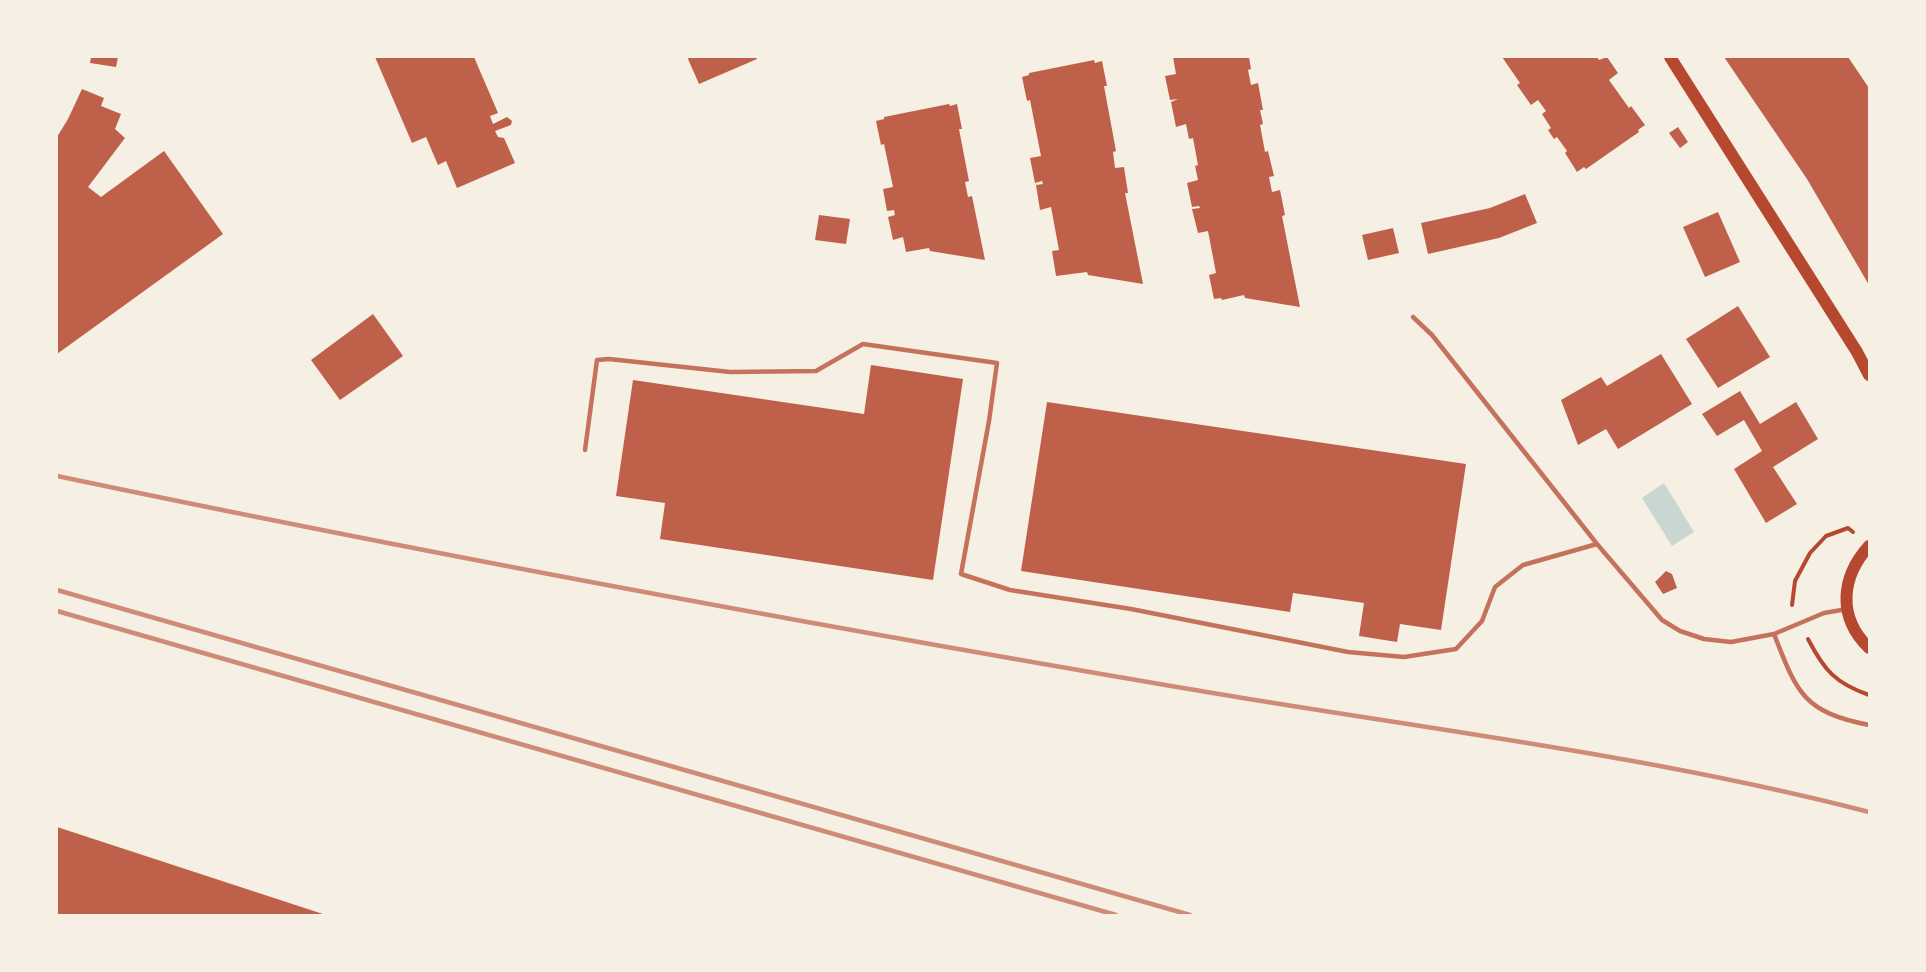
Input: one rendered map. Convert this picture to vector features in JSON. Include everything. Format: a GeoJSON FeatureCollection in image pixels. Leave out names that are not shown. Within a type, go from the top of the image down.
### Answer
{"type":"FeatureCollection","features":[{"type":"Feature","properties":{"kind":"main road"},"geometry":{"type":"LineString","coordinates":[[1670,57],[1857,352],[1869,375]]}},
{"type":"Feature","properties":{"kind":"main road"},"geometry":{"type":"LineString","coordinates":[[1869,546],[1858,558],[1850,574],[1846,591],[1847,609],[1854,630],[1869,648]]}},
{"type":"Feature","properties":{"kind":"lane"},"geometry":{"type":"LineString","coordinates":[[1413,317],[1432,335],[1597,544],[1662,620],[1680,631],[1704,639],[1731,642],[1774,634],[1824,613],[1847,609]]}},
{"type":"Feature","properties":{"kind":"lane"},"geometry":{"type":"LineString","coordinates":[[585,450],[597,360],[609,359],[730,372],[816,371],[863,344],[997,363],[989,421],[961,574],[1010,590],[1131,609],[1348,652],[1404,657],[1456,649],[1482,621],[1495,587],[1523,565],[1597,544]]}},
{"type":"Feature","properties":{"kind":"lane"},"geometry":{"type":"LineString","coordinates":[[1774,634],[1801,694],[1820,710],[1844,720],[1869,724]]}},
{"type":"Feature","properties":{"kind":"path"},"geometry":{"type":"LineString","coordinates":[[1792,606],[1796,581],[1810,552],[1826,536],[1848,528],[1855,533]]}},
{"type":"Feature","properties":{"kind":"path"},"geometry":{"type":"LineString","coordinates":[[1810,643],[1819,662],[1830,673],[1852,689],[1869,695]]}},
{"type":"Feature","properties":{"kind":"shaded area"},"geometry":{"type":"Polygon","coordinates":[[[1664,483],[1694,532],[1672,546],[1642,498],[1664,483]]]}},
{"type":"Feature","properties":{"kind":"building"},"geometry":{"type":"Polygon","coordinates":[[[91,57],[118,57],[116,67],[90,63],[91,57]]]}},
{"type":"Feature","properties":{"kind":"building"},"geometry":{"type":"Polygon","coordinates":[[[375,57],[474,57],[498,113],[490,116],[493,124],[507,117],[512,121],[511,125],[495,131],[498,137],[504,138],[515,163],[457,188],[446,161],[438,165],[426,137],[412,143],[375,57]]]}},
{"type":"Feature","properties":{"kind":"building"},"geometry":{"type":"Polygon","coordinates":[[[689,57],[756,57],[757,59],[699,84],[689,57]]]}},
{"type":"Feature","properties":{"kind":"building"},"geometry":{"type":"Polygon","coordinates":[[[1173,57],[1249,57],[1251,69],[1248,70],[1251,85],[1258,83],[1263,110],[1260,110],[1263,124],[1260,125],[1265,152],[1268,151],[1274,176],[1269,177],[1272,192],[1280,190],[1285,215],[1282,216],[1300,307],[1245,298],[1244,295],[1222,300],[1221,298],[1214,299],[1209,275],[1216,273],[1208,231],[1198,233],[1192,209],[1200,208],[1199,206],[1192,207],[1187,183],[1198,180],[1193,138],[1189,139],[1186,124],[1176,127],[1171,102],[1178,99],[1170,100],[1165,76],[1176,74],[1173,57]]]}},
{"type":"Feature","properties":{"kind":"building"},"geometry":{"type":"Polygon","coordinates":[[[1502,57],[1597,57],[1599,60],[1607,57],[1618,73],[1609,80],[1629,108],[1631,106],[1645,125],[1638,130],[1639,132],[1586,169],[1584,167],[1577,172],[1565,153],[1567,151],[1557,137],[1554,139],[1548,130],[1551,128],[1542,114],[1546,111],[1538,100],[1531,105],[1517,85],[1520,83],[1502,57]]]}},
{"type":"Feature","properties":{"kind":"building"},"geometry":{"type":"Polygon","coordinates":[[[1724,57],[1848,57],[1869,88],[1869,285],[1807,179],[1724,57]]]}},
{"type":"Feature","properties":{"kind":"building"},"geometry":{"type":"Polygon","coordinates":[[[1094,60],[1095,63],[1102,61],[1107,86],[1104,86],[1116,151],[1113,152],[1115,168],[1124,167],[1128,193],[1125,193],[1143,284],[1088,275],[1087,272],[1056,276],[1052,251],[1059,250],[1051,207],[1040,210],[1036,185],[1043,184],[1042,181],[1035,183],[1030,158],[1041,156],[1030,100],[1027,101],[1022,77],[1029,73],[1094,60]]]}},
{"type":"Feature","properties":{"kind":"building"},"geometry":{"type":"Polygon","coordinates":[[[82,89],[104,98],[101,106],[121,114],[115,129],[125,138],[88,187],[101,197],[164,151],[223,234],[57,354],[57,137],[82,89]]]}},
{"type":"Feature","properties":{"kind":"building"},"geometry":{"type":"Polygon","coordinates":[[[949,104],[950,106],[957,104],[962,129],[959,129],[969,181],[965,182],[968,197],[972,196],[985,260],[930,251],[929,248],[906,252],[903,237],[893,240],[888,217],[895,215],[894,210],[887,211],[883,189],[893,187],[884,144],[881,145],[876,121],[884,117],[949,104]]]}},
{"type":"Feature","properties":{"kind":"building"},"geometry":{"type":"Polygon","coordinates":[[[1678,127],[1688,142],[1680,148],[1669,133],[1678,127]]]}},
{"type":"Feature","properties":{"kind":"building"},"geometry":{"type":"Polygon","coordinates":[[[1525,194],[1537,223],[1499,238],[1428,254],[1421,223],[1490,208],[1525,194]]]}},
{"type":"Feature","properties":{"kind":"building"},"geometry":{"type":"Polygon","coordinates":[[[1718,212],[1740,262],[1705,277],[1683,227],[1718,212]]]}},
{"type":"Feature","properties":{"kind":"building"},"geometry":{"type":"Polygon","coordinates":[[[819,215],[850,219],[846,244],[815,240],[819,215]]]}},
{"type":"Feature","properties":{"kind":"building"},"geometry":{"type":"Polygon","coordinates":[[[1393,228],[1399,253],[1368,260],[1362,235],[1393,228]]]}},
{"type":"Feature","properties":{"kind":"building"},"geometry":{"type":"Polygon","coordinates":[[[1738,306],[1770,357],[1718,388],[1686,339],[1738,306]]]}},
{"type":"Feature","properties":{"kind":"building"},"geometry":{"type":"Polygon","coordinates":[[[373,314],[403,356],[340,400],[311,360],[373,314]]]}},
{"type":"Feature","properties":{"kind":"building"},"geometry":{"type":"Polygon","coordinates":[[[1661,354],[1692,404],[1618,449],[1606,429],[1578,445],[1561,400],[1601,377],[1607,386],[1661,354]]]}},
{"type":"Feature","properties":{"kind":"building"},"geometry":{"type":"Polygon","coordinates":[[[871,365],[963,379],[933,580],[660,539],[665,503],[616,496],[633,380],[864,414],[871,365]]]}},
{"type":"Feature","properties":{"kind":"building"},"geometry":{"type":"Polygon","coordinates":[[[1740,391],[1760,424],[1796,402],[1818,439],[1773,467],[1797,504],[1766,523],[1734,469],[1762,451],[1744,420],[1717,436],[1702,414],[1740,391]]]}},
{"type":"Feature","properties":{"kind":"building"},"geometry":{"type":"Polygon","coordinates":[[[1047,402],[1466,464],[1441,630],[1400,624],[1397,642],[1359,636],[1364,603],[1293,593],[1290,612],[1021,571],[1047,402]]]}},
{"type":"Feature","properties":{"kind":"building"},"geometry":{"type":"Polygon","coordinates":[[[1666,571],[1672,574],[1677,588],[1663,594],[1655,582],[1666,571]]]}},
{"type":"Feature","properties":{"kind":"building"},"geometry":{"type":"Polygon","coordinates":[[[57,827],[326,915],[57,915],[57,827]]]}},
{"type":"Feature","properties":{"kind":"railway"},"geometry":{"type":"LineString","coordinates":[[57,476],[616,587],[1177,687],[1611,757],[1783,791],[1869,812]]}},
{"type":"Feature","properties":{"kind":"railway"},"geometry":{"type":"LineString","coordinates":[[57,590],[1190,915]]}},
{"type":"Feature","properties":{"kind":"railway"},"geometry":{"type":"LineString","coordinates":[[57,611],[1116,915]]}}]}
